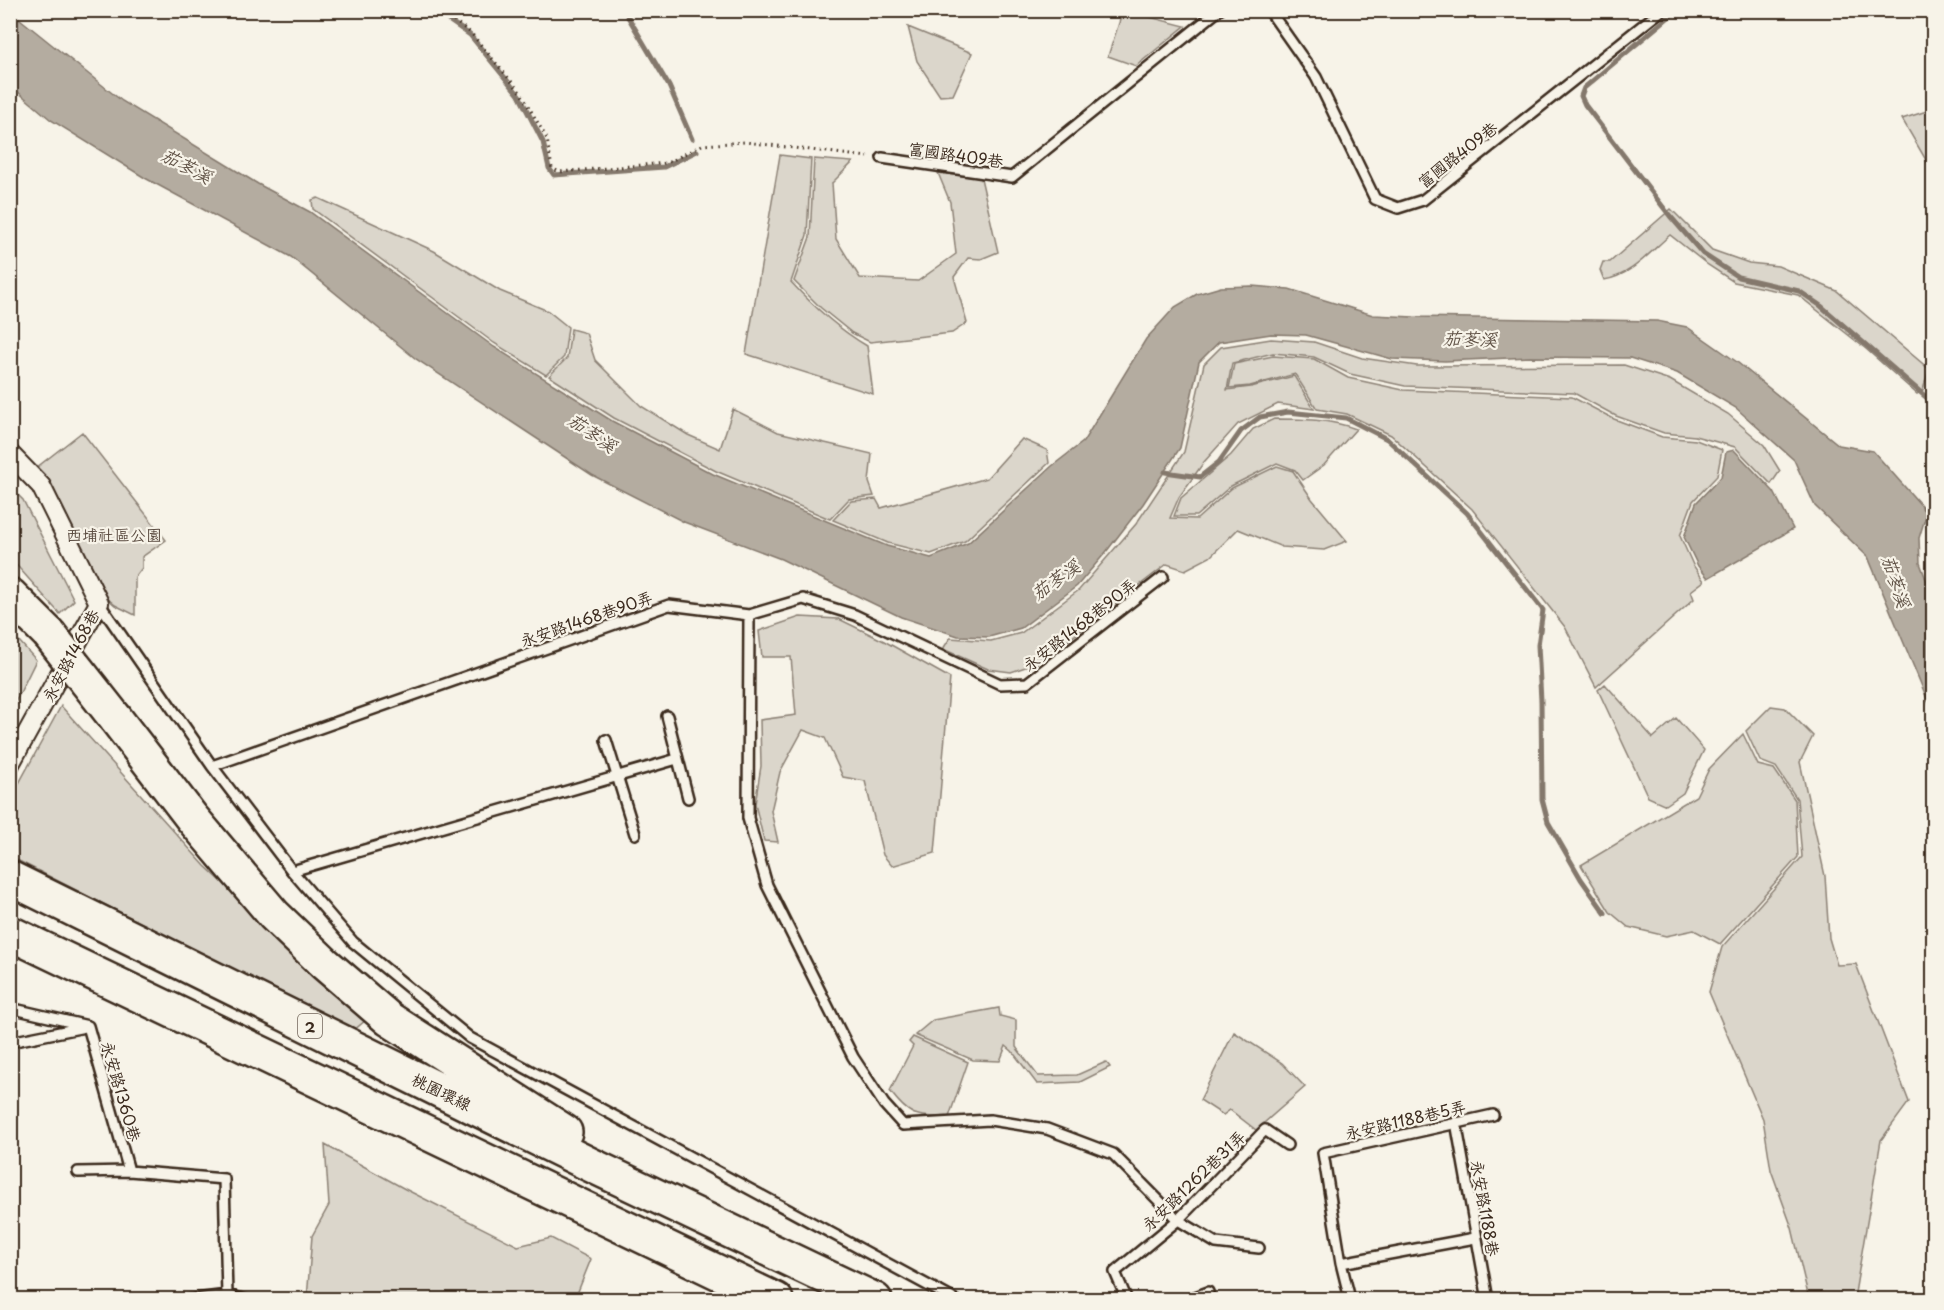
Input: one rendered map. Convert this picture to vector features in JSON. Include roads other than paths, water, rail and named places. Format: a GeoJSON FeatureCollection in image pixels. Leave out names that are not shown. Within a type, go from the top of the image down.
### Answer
{"type":"FeatureCollection","features":[{"type":"Feature","properties":{"kind":"highway"},"geometry":{"type":"LineString","coordinates":[[10,595],[49,634],[192,818],[274,915],[324,963],[389,1019],[592,1158],[683,1208],[875,1299]]}},
{"type":"Feature","properties":{"kind":"highway","name":"桃園環線"},"geometry":{"type":"LineString","coordinates":[[21,883],[592,1158]]}},
{"type":"Feature","properties":{"kind":"highway"},"geometry":{"type":"LineString","coordinates":[[10,933],[776,1299]]}},
{"type":"Feature","properties":{"kind":"street","name":"永安路1468巷"},"geometry":{"type":"LineString","coordinates":[[10,454],[41,486],[99,603],[10,764]]}},
{"type":"Feature","properties":{"kind":"lane","name":"富國路409巷"},"geometry":{"type":"LineString","coordinates":[[882,158],[1012,177],[1219,10]]}},
{"type":"Feature","properties":{"kind":"lane","name":"富國路409巷"},"geometry":{"type":"LineString","coordinates":[[1269,10],[1316,77],[1375,199],[1398,208],[1423,200],[1662,10]]}},
{"type":"Feature","properties":{"kind":"lane","name":"永安路1468巷90弄"},"geometry":{"type":"LineString","coordinates":[[212,766],[669,605],[749,615],[803,599],[855,615],[1000,684],[1028,683],[1163,577]]}},
{"type":"Feature","properties":{"kind":"lane"},"geometry":{"type":"LineString","coordinates":[[99,603],[212,766],[292,871],[353,942],[470,1038],[956,1299]]}},
{"type":"Feature","properties":{"kind":"lane"},"geometry":{"type":"LineString","coordinates":[[749,615],[748,818],[767,885],[853,1057],[884,1104],[903,1125],[990,1120],[1047,1129],[1113,1154],[1178,1220],[1216,1244],[1258,1248]]}},
{"type":"Feature","properties":{"kind":"lane"},"geometry":{"type":"LineString","coordinates":[[667,716],[688,798]]}},
{"type":"Feature","properties":{"kind":"lane"},"geometry":{"type":"LineString","coordinates":[[606,740],[635,834]]}},
{"type":"Feature","properties":{"kind":"lane"},"geometry":{"type":"LineString","coordinates":[[292,871],[677,759]]}},
{"type":"Feature","properties":{"kind":"lane","name":"永安路1360巷"},"geometry":{"type":"LineString","coordinates":[[10,1008],[88,1026],[129,1171]]}},
{"type":"Feature","properties":{"kind":"lane"},"geometry":{"type":"LineString","coordinates":[[10,1042],[88,1026]]}},
{"type":"Feature","properties":{"kind":"lane","name":"永安路1188巷5弄"},"geometry":{"type":"LineString","coordinates":[[1341,1263],[1323,1153],[1493,1115]]}},
{"type":"Feature","properties":{"kind":"lane","name":"永安路1188巷"},"geometry":{"type":"LineString","coordinates":[[1456,1122],[1475,1238],[1488,1299]]}},
{"type":"Feature","properties":{"kind":"lane","name":"永安路1262巷31弄"},"geometry":{"type":"LineString","coordinates":[[1127,1299],[1115,1272],[1178,1220],[1265,1130],[1287,1145]]}},
{"type":"Feature","properties":{"kind":"lane"},"geometry":{"type":"LineString","coordinates":[[78,1172],[129,1171],[224,1179],[228,1295]]}},
{"type":"Feature","properties":{"kind":"lane"},"geometry":{"type":"LineString","coordinates":[[1346,1299],[1349,1295],[1341,1263],[1475,1238]]}},
{"type":"Feature","properties":{"kind":"lane"},"geometry":{"type":"LineString","coordinates":[[1187,1299],[1208,1292]]}},
{"type":"Feature","properties":{"kind":"lane"},"geometry":{"type":"LineString","coordinates":[[188,1299],[228,1295],[246,1299]]}},
{"type":"Feature","properties":{"kind":"water","name":"茄苳溪"},"geometry":{"type":"Polygon","coordinates":[[[10,11],[122,101],[258,184],[310,212],[494,347],[612,421],[713,474],[887,546],[931,558],[968,543],[1052,466],[1083,442],[1146,339],[1175,307],[1197,294],[1221,287],[1252,286],[1289,289],[1373,315],[1657,321],[1687,327],[1737,362],[1839,445],[1873,451],[1927,512],[1919,538],[1920,563],[1933,598],[1933,713],[1868,557],[1815,506],[1794,460],[1736,408],[1677,373],[1630,358],[1530,357],[1445,361],[1392,359],[1306,335],[1271,334],[1219,342],[1199,362],[1180,448],[1143,504],[1077,586],[1021,628],[989,637],[958,636],[901,617],[781,559],[684,522],[592,475],[416,359],[291,257],[145,178],[51,120],[11,86],[10,11]]]}},
{"type":"Feature","properties":{"kind":"water"},"geometry":{"type":"Polygon","coordinates":[[[1734,450],[1774,492],[1793,529],[1708,578],[1698,566],[1684,537],[1696,503],[1721,477],[1726,452],[1734,450]]]}},
{"type":"Feature","properties":{"kind":"waterway"},"geometry":{"type":"LineString","coordinates":[[434,10],[470,35],[519,95],[543,142],[549,168],[554,175],[664,167],[697,151]]}},
{"type":"Feature","properties":{"kind":"waterway"},"geometry":{"type":"LineString","coordinates":[[624,10],[669,86],[692,139]]}},
{"type":"Feature","properties":{"kind":"waterway"},"geometry":{"type":"LineString","coordinates":[[1677,10],[1584,88],[1581,96],[1585,105],[1670,216],[1703,254],[1738,277],[1799,291],[1821,306],[1934,404]]}},
{"type":"Feature","properties":{"kind":"waterway"},"geometry":{"type":"LineString","coordinates":[[1165,472],[1200,477],[1219,462],[1241,431],[1260,417],[1288,412],[1346,418],[1387,439],[1467,513],[1543,610],[1538,645],[1542,799],[1548,822],[1581,879],[1605,913]]}},
{"type":"Feature","properties":{"kind":"waterway"},"geometry":{"type":"LineString","coordinates":[[1924,508],[1934,498]]}},
{"type":"Feature","properties":{"kind":"park label","name":"西埔社區公園"},"geometry":{"type":"Point","coordinates":[114,534]}}]}
